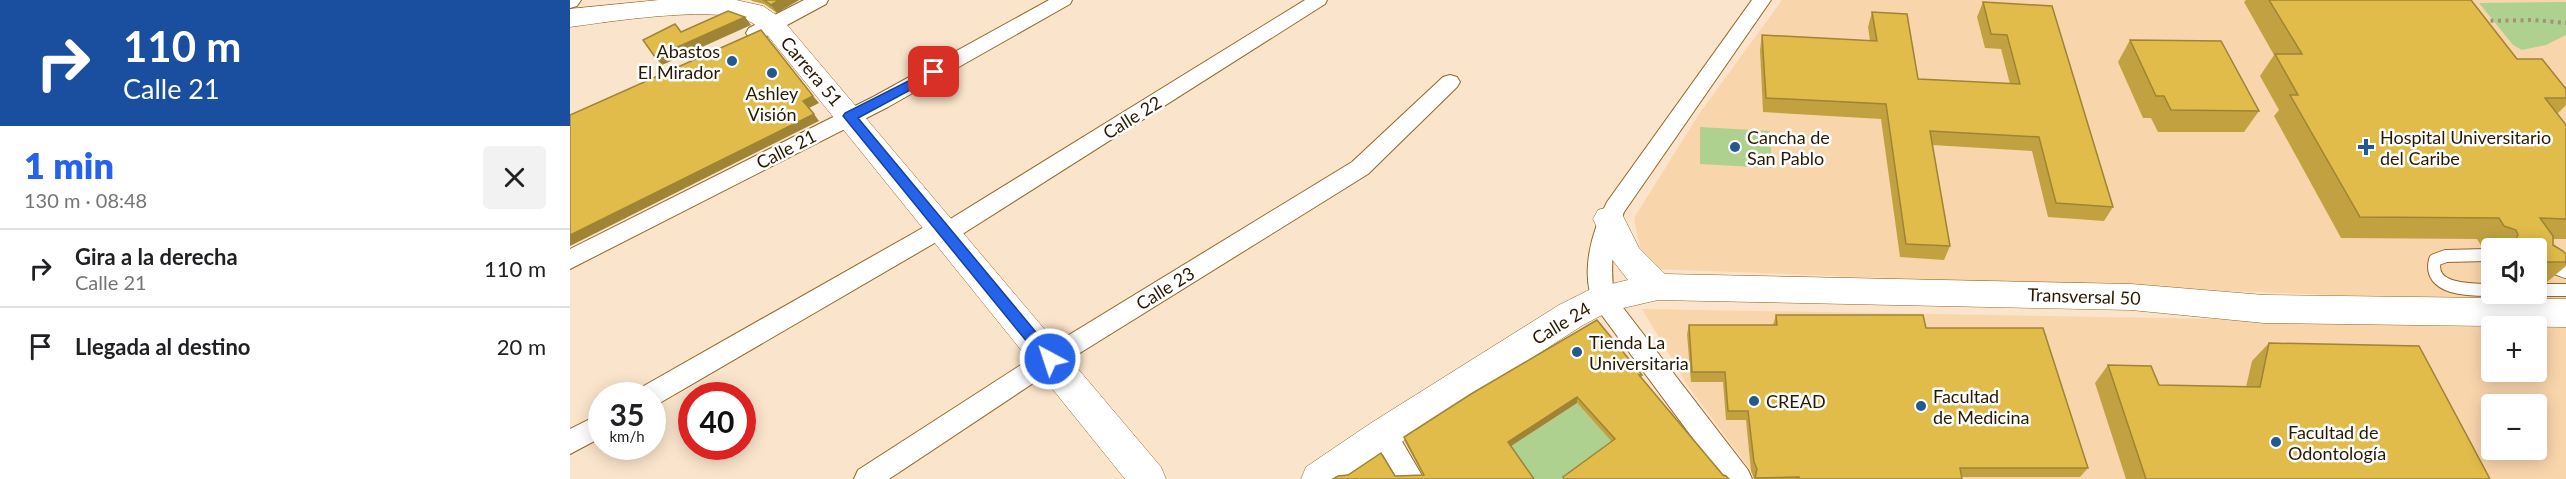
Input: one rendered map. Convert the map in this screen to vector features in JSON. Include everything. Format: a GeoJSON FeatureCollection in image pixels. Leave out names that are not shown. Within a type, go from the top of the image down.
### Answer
{"type":"FeatureCollection","features":[{"type":"Feature","properties":{"kind":"street"},"geometry":{"type":"LineString","coordinates":[[741,40],[819,0]]}},
{"type":"Feature","properties":{"kind":"street","name":"Calle 21"},"geometry":{"type":"LineString","coordinates":[[570,260],[1010,32],[1063,0]]}},
{"type":"Feature","properties":{"kind":"street","name":"Calle 22"},"geometry":{"type":"LineString","coordinates":[[666,386],[943,231],[1318,0]]}},
{"type":"Feature","properties":{"kind":"street","name":"Calle 24"},"geometry":{"type":"LineString","coordinates":[[1319,479],[1384,434],[1571,315],[1603,299],[1599,275],[1600,252],[1603,234],[1609,219],[1626,190],[1762,0]]}},
{"type":"Feature","properties":{"kind":"street","name":"Carrera 51"},"geometry":{"type":"LineString","coordinates":[[570,18],[702,3],[729,4],[753,11],[773,25],[1148,479]]}},
{"type":"Feature","properties":{"kind":"street","name":"Calle 23"},"geometry":{"type":"LineString","coordinates":[[867,479],[1050,359],[1360,168],[1450,82]]}},
{"type":"Feature","properties":{"kind":"street"},"geometry":{"type":"LineString","coordinates":[[1609,219],[1618,245],[1643,274],[1658,287]]}},
{"type":"Feature","properties":{"kind":"street","name":"Transversal 50"},"geometry":{"type":"LineString","coordinates":[[1603,299],[1658,287],[2132,297],[2264,309],[2566,313]]}},
{"type":"Feature","properties":{"kind":"street"},"geometry":{"type":"LineString","coordinates":[[1603,299],[1739,479]]}},
{"type":"Feature","properties":{"kind":"street"},"geometry":{"type":"LineString","coordinates":[[570,442],[588,432]]}},
{"type":"Feature","properties":{"kind":"street"},"geometry":{"type":"LineString","coordinates":[[1384,434],[1411,479]]}},
{"type":"Feature","properties":{"kind":"lane"},"geometry":{"type":"LineString","coordinates":[[2481,255],[2446,256],[2435,260],[2433,265],[2434,273],[2452,287],[2463,290],[2481,290]]}},
{"type":"Feature","properties":{"kind":"lane"},"geometry":{"type":"LineString","coordinates":[[2547,265],[2566,272]]}},
{"type":"Feature","properties":{"kind":"lane"},"geometry":{"type":"LineString","coordinates":[[2547,290],[2566,290]]}},
{"type":"Feature","properties":{"kind":"path"},"geometry":{"type":"LineString","coordinates":[[2481,22],[2534,20],[2566,23]]}},
{"type":"Feature","properties":{"kind":"shaded area"},"geometry":{"type":"Polygon","coordinates":[[[1782,0],[2566,0],[2566,299],[2547,299],[2547,238],[2481,238],[2481,298],[2333,295],[1653,269],[1640,248],[1634,218],[1699,114],[1782,0]]]}},
{"type":"Feature","properties":{"kind":"shaded area"},"geometry":{"type":"Polygon","coordinates":[[[1642,309],[2481,324],[2481,382],[2547,382],[2547,325],[2566,325],[2566,479],[1757,479],[1688,386],[1642,309]]]}},
{"type":"Feature","properties":{"kind":"green space"},"geometry":{"type":"Polygon","coordinates":[[[2566,2],[2566,35],[2546,45],[2522,50],[2513,45],[2479,3],[2566,2]]]}},
{"type":"Feature","properties":{"kind":"green space","name":"Cancha de San Pablo"},"geometry":{"type":"Polygon","coordinates":[[[1700,127],[1770,131],[1772,168],[1700,164],[1700,127]]]}},
{"type":"Feature","properties":{"kind":"green space"},"geometry":{"type":"Polygon","coordinates":[[[1577,403],[1615,445],[1568,479],[1531,479],[1508,448],[1577,403]]]}},
{"type":"Feature","properties":{"kind":"building"},"geometry":{"type":"Polygon","coordinates":[[[764,0],[779,0],[771,5],[764,0]]]}},
{"type":"Feature","properties":{"kind":"building"},"geometry":{"type":"Polygon","coordinates":[[[2269,0],[2471,0],[2517,59],[2542,59],[2566,89],[2566,98],[2545,98],[2566,125],[2566,219],[2540,218],[2553,236],[2553,245],[2566,254],[2566,262],[2547,262],[2547,238],[2516,238],[2518,235],[2516,230],[2504,226],[2499,218],[2360,217],[2290,95],[2298,95],[2275,54],[2302,54],[2269,0]]]}},
{"type":"Feature","properties":{"kind":"building"},"geometry":{"type":"Polygon","coordinates":[[[1983,2],[2052,6],[2113,207],[2056,203],[2039,137],[1930,131],[1950,246],[1906,244],[1886,104],[1766,98],[1762,35],[1877,41],[1872,12],[1907,14],[1918,79],[2020,84],[2007,35],[1991,34],[1983,2]]]}},
{"type":"Feature","properties":{"kind":"building"},"geometry":{"type":"Polygon","coordinates":[[[728,11],[745,17],[655,57],[643,40],[675,24],[681,32],[728,11]]]}},
{"type":"Feature","properties":{"kind":"building"},"geometry":{"type":"Polygon","coordinates":[[[761,30],[813,96],[803,101],[814,114],[570,235],[570,115],[761,30]]]}},
{"type":"Feature","properties":{"kind":"building"},"geometry":{"type":"Polygon","coordinates":[[[2130,40],[2221,41],[2259,111],[2171,110],[2164,96],[2156,96],[2130,40]]]}},
{"type":"Feature","properties":{"kind":"building","name":"Facultad de Medicina"},"geometry":{"type":"Polygon","coordinates":[[[1776,315],[1923,315],[1926,328],[2043,328],[2088,468],[1960,468],[1962,479],[1755,478],[1757,469],[1754,462],[1748,411],[1728,411],[1725,372],[1692,372],[1689,325],[1777,325],[1776,315]]]}},
{"type":"Feature","properties":{"kind":"building"},"geometry":{"type":"Polygon","coordinates":[[[1597,320],[1642,375],[1639,375],[1723,475],[1729,479],[1564,479],[1563,477],[1615,439],[1577,397],[1508,442],[1534,479],[1333,479],[1348,475],[1381,453],[1395,476],[1424,475],[1404,437],[1471,394],[1597,320]]]}},
{"type":"Feature","properties":{"kind":"building","name":"Facultad de Odontología"},"geometry":{"type":"Polygon","coordinates":[[[2269,343],[2419,346],[2490,479],[2146,479],[2108,365],[2151,366],[2159,385],[2260,387],[2269,343]]]}},
{"type":"Feature","properties":{"kind":"place","name":"Abastos El Mirador"},"geometry":{"type":"Point","coordinates":[732,61]}},
{"type":"Feature","properties":{"kind":"place","name":"Ashley Visión"},"geometry":{"type":"Point","coordinates":[772,73]}},
{"type":"Feature","properties":{"kind":"place","name":"Cancha de San Pablo"},"geometry":{"type":"Point","coordinates":[1735,147]}},
{"type":"Feature","properties":{"kind":"place","name":"Hospital Universitario del Caribe"},"geometry":{"type":"Point","coordinates":[2366,147]}},
{"type":"Feature","properties":{"kind":"place","name":"Tienda La Universitaria"},"geometry":{"type":"Point","coordinates":[1577,352]}},
{"type":"Feature","properties":{"kind":"place","name":"CREAD"},"geometry":{"type":"Point","coordinates":[1754,401]}},
{"type":"Feature","properties":{"kind":"place","name":"Facultad de Medicina"},"geometry":{"type":"Point","coordinates":[1921,406]}},
{"type":"Feature","properties":{"kind":"place","name":"Facultad de Odontología"},"geometry":{"type":"Point","coordinates":[2276,442]}},
{"type":"Feature","properties":{"kind":"route"},"geometry":{"type":"LineString","coordinates":[[934,72],[850,116],[1050,359]]}}]}
